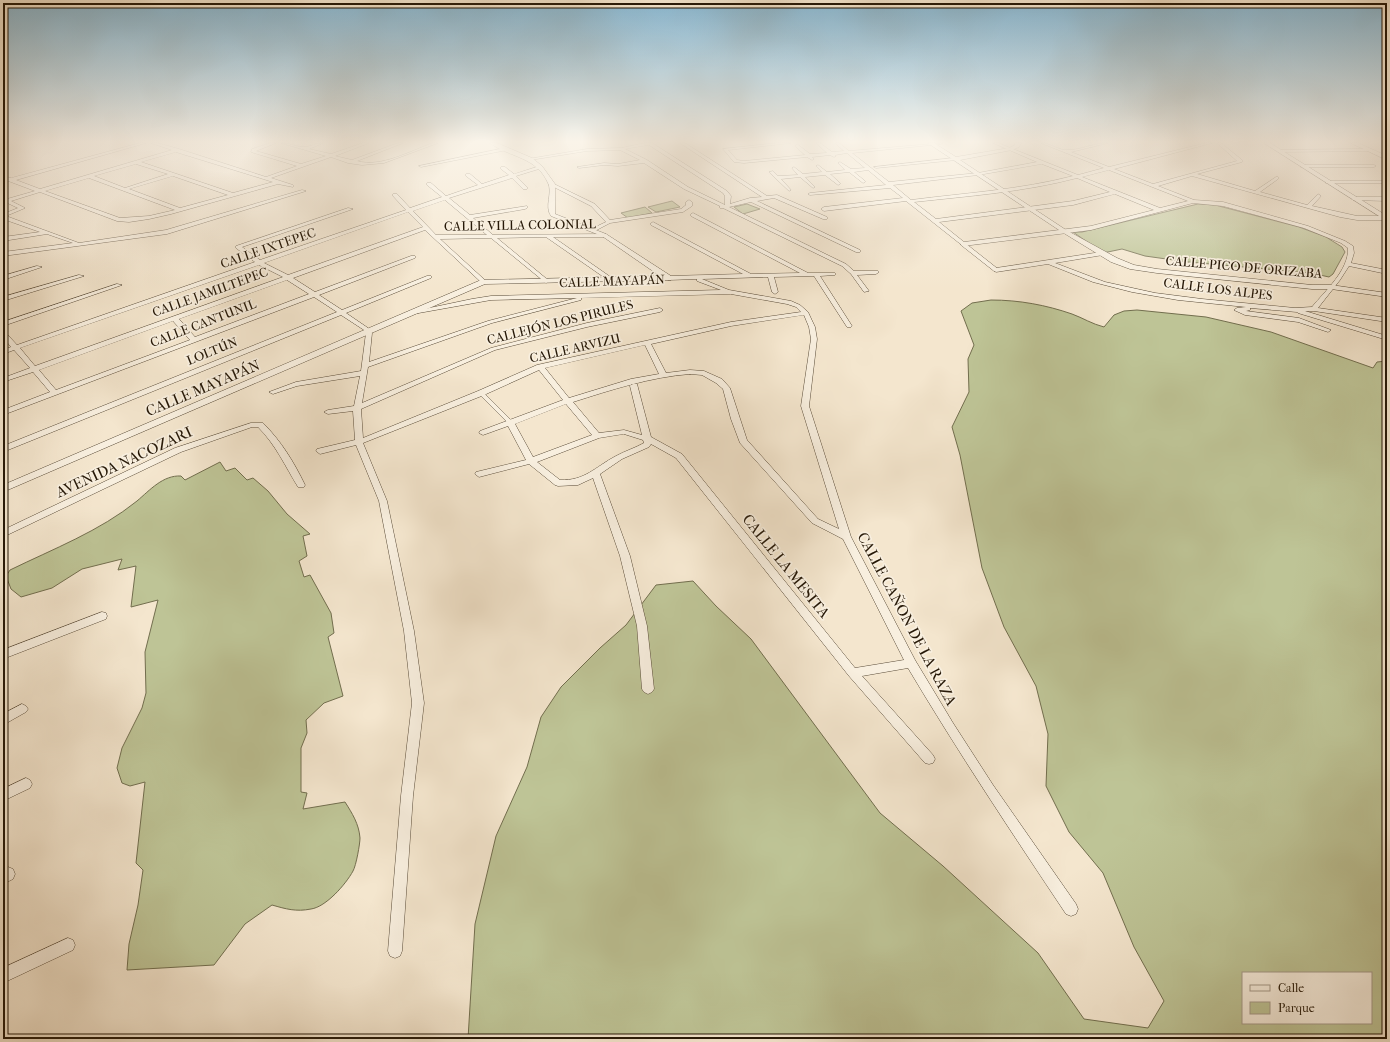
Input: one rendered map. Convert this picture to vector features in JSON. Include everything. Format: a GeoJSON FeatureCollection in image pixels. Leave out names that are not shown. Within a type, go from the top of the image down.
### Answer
{"type":"FeatureCollection","features":[{"type":"Feature","properties":{"kind":"street"},"geometry":{"type":"LineString","coordinates":[[5,200],[37,192]]}},
{"type":"Feature","properties":{"kind":"street"},"geometry":{"type":"LineString","coordinates":[[41,192],[119,220],[142,219],[245,192]]}},
{"type":"Feature","properties":{"kind":"street"},"geometry":{"type":"LineString","coordinates":[[132,192],[180,210]]}},
{"type":"Feature","properties":{"kind":"street"},"geometry":{"type":"LineString","coordinates":[[223,192],[233,195]]}},
{"type":"Feature","properties":{"kind":"street"},"geometry":{"type":"LineString","coordinates":[[3,254],[166,232],[302,192]]}},
{"type":"Feature","properties":{"kind":"street"},"geometry":{"type":"LineString","coordinates":[[439,192],[546,281]]}},
{"type":"Feature","properties":{"kind":"street","name":"CALLE IXTEPEC"},"geometry":{"type":"LineString","coordinates":[[3,352],[466,192]]}},
{"type":"Feature","properties":{"kind":"street"},"geometry":{"type":"LineString","coordinates":[[552,192],[551,212],[553,215],[604,235],[668,278]]}},
{"type":"Feature","properties":{"kind":"street"},"geometry":{"type":"LineString","coordinates":[[567,192],[593,205],[609,222]]}},
{"type":"Feature","properties":{"kind":"street"},"geometry":{"type":"LineString","coordinates":[[694,192],[844,265],[853,273],[866,291]]}},
{"type":"Feature","properties":{"kind":"street"},"geometry":{"type":"LineString","coordinates":[[724,192],[728,196],[724,206]]}},
{"type":"Feature","properties":{"kind":"street"},"geometry":{"type":"LineString","coordinates":[[757,192],[765,197]]}},
{"type":"Feature","properties":{"kind":"street"},"geometry":{"type":"LineString","coordinates":[[810,194],[831,192]]}},
{"type":"Feature","properties":{"kind":"street"},"geometry":{"type":"LineString","coordinates":[[898,192],[996,270],[1102,254]]}},
{"type":"Feature","properties":{"kind":"street"},"geometry":{"type":"LineString","coordinates":[[824,209],[997,192]]}},
{"type":"Feature","properties":{"kind":"street","name":"CALLE PICO DE ORIZABA"},"geometry":{"type":"LineString","coordinates":[[1005,192],[1102,254],[1133,267],[1331,287],[1387,295]]}},
{"type":"Feature","properties":{"kind":"street"},"geometry":{"type":"LineString","coordinates":[[935,221],[1073,203],[1115,192],[1160,210]]}},
{"type":"Feature","properties":{"kind":"street"},"geometry":{"type":"LineString","coordinates":[[1169,192],[1193,201],[1223,204],[1306,227],[1343,242],[1351,247],[1352,250],[1349,264],[1314,309]]}},
{"type":"Feature","properties":{"kind":"street"},"geometry":{"type":"LineString","coordinates":[[1251,192],[1357,218],[1386,219]]}},
{"type":"Feature","properties":{"kind":"street"},"geometry":{"type":"LineString","coordinates":[[1344,192],[1386,219]]}},
{"type":"Feature","properties":{"kind":"street"},"geometry":{"type":"LineString","coordinates":[[395,195],[435,237],[484,282],[833,274]]}},
{"type":"Feature","properties":{"kind":"street"},"geometry":{"type":"LineString","coordinates":[[724,206],[775,196],[825,218]]}},
{"type":"Feature","properties":{"kind":"street"},"geometry":{"type":"LineString","coordinates":[[1308,207],[1318,196]]}},
{"type":"Feature","properties":{"kind":"street"},"geometry":{"type":"LineString","coordinates":[[1356,199],[1387,199]]}},
{"type":"Feature","properties":{"kind":"street"},"geometry":{"type":"LineString","coordinates":[[3,216],[22,208],[5,200]]}},
{"type":"Feature","properties":{"kind":"street"},"geometry":{"type":"LineString","coordinates":[[750,200],[858,251]]}},
{"type":"Feature","properties":{"kind":"street"},"geometry":{"type":"LineString","coordinates":[[963,244],[1091,228],[1193,201]]}},
{"type":"Feature","properties":{"kind":"street"},"geometry":{"type":"LineString","coordinates":[[593,230],[609,222],[683,210],[689,206],[689,202]]}},
{"type":"Feature","properties":{"kind":"street"},"geometry":{"type":"LineString","coordinates":[[470,217],[524,207]]}},
{"type":"Feature","properties":{"kind":"street"},"geometry":{"type":"LineString","coordinates":[[350,209],[238,247],[260,263],[286,277],[341,312],[366,329],[369,333],[365,370],[357,408],[359,442],[383,501],[389,526],[409,631],[418,703],[407,796],[395,951]]}},
{"type":"Feature","properties":{"kind":"street"},"geometry":{"type":"LineString","coordinates":[[693,215],[807,274]]}},
{"type":"Feature","properties":{"kind":"street"},"geometry":{"type":"LineString","coordinates":[[3,216],[46,233],[80,244]]}},
{"type":"Feature","properties":{"kind":"street"},"geometry":{"type":"LineString","coordinates":[[653,224],[749,276]]}},
{"type":"Feature","properties":{"kind":"street","name":"CALLE JAMILTEPEC"},"geometry":{"type":"LineString","coordinates":[[3,380],[286,277],[426,228]]}},
{"type":"Feature","properties":{"kind":"street"},"geometry":{"type":"LineString","coordinates":[[3,239],[46,233]]}},
{"type":"Feature","properties":{"kind":"street","name":"CALLE VILLA COLONIAL"},"geometry":{"type":"LineString","coordinates":[[435,237],[604,235]]}},
{"type":"Feature","properties":{"kind":"street"},"geometry":{"type":"LineString","coordinates":[[548,236],[610,279]]}},
{"type":"Feature","properties":{"kind":"street","name":"CALLE CANTUNIL"},"geometry":{"type":"LineString","coordinates":[[3,413],[312,294],[413,257]]}},
{"type":"Feature","properties":{"kind":"street","name":"CALLE LOS ALPES"},"geometry":{"type":"LineString","coordinates":[[1050,263],[1078,275],[1111,285],[1147,293],[1295,310],[1314,309],[1387,320]]}},
{"type":"Feature","properties":{"kind":"street"},"geometry":{"type":"LineString","coordinates":[[1349,264],[1387,272]]}},
{"type":"Feature","properties":{"kind":"street"},"geometry":{"type":"LineString","coordinates":[[3,278],[39,268]]}},
{"type":"Feature","properties":{"kind":"street"},"geometry":{"type":"LineString","coordinates":[[853,273],[876,272]]}},
{"type":"Feature","properties":{"kind":"street"},"geometry":{"type":"LineString","coordinates":[[816,274],[849,326]]}},
{"type":"Feature","properties":{"kind":"street"},"geometry":{"type":"LineString","coordinates":[[770,275],[775,292]]}},
{"type":"Feature","properties":{"kind":"street"},"geometry":{"type":"LineString","coordinates":[[3,299],[81,276]]}},
{"type":"Feature","properties":{"kind":"street","name":"LOLTÚN"},"geometry":{"type":"LineString","coordinates":[[3,448],[429,277]]}},
{"type":"Feature","properties":{"kind":"street"},"geometry":{"type":"LineString","coordinates":[[694,278],[731,292]]}},
{"type":"Feature","properties":{"kind":"street","name":"CALLE MAYAPÁN"},"geometry":{"type":"LineString","coordinates":[[3,489],[369,333],[484,282]]}},
{"type":"Feature","properties":{"kind":"street"},"geometry":{"type":"LineString","coordinates":[[3,324],[119,286]]}},
{"type":"Feature","properties":{"kind":"street","name":"CALLE MAYAPÁN"},"geometry":{"type":"LineString","coordinates":[[415,313],[436,310],[480,299],[596,294],[731,292],[789,302],[798,306],[806,313]]}},
{"type":"Feature","properties":{"kind":"street"},"geometry":{"type":"LineString","coordinates":[[273,392],[296,384],[365,370],[490,322],[596,294]]}},
{"type":"Feature","properties":{"kind":"street","name":"CALLEJÓN LOS PIRULES"},"geometry":{"type":"LineString","coordinates":[[357,408],[493,349],[587,325],[660,310]]}},
{"type":"Feature","properties":{"kind":"street"},"geometry":{"type":"LineString","coordinates":[[1328,330],[1299,320],[1245,313],[1237,310],[1280,312],[1295,310],[1387,338]]}},
{"type":"Feature","properties":{"kind":"street","name":"CALLE ARVIZU"},"geometry":{"type":"LineString","coordinates":[[320,451],[359,442],[540,367],[648,344],[731,324],[806,313]]}},
{"type":"Feature","properties":{"kind":"street","name":"CALLE CAÑON DE LA RAZA"},"geometry":{"type":"LineString","coordinates":[[806,313],[812,327],[814,338],[805,406],[846,537],[911,663],[988,789],[1072,909]]}},
{"type":"Feature","properties":{"kind":"street"},"geometry":{"type":"LineString","coordinates":[[174,318],[194,340]]}},
{"type":"Feature","properties":{"kind":"street"},"geometry":{"type":"LineString","coordinates":[[3,332],[15,348],[35,368],[55,393]]}},
{"type":"Feature","properties":{"kind":"street"},"geometry":{"type":"LineString","coordinates":[[648,344],[663,374]]}},
{"type":"Feature","properties":{"kind":"street"},"geometry":{"type":"LineString","coordinates":[[540,367],[597,436]]}},
{"type":"Feature","properties":{"kind":"street"},"geometry":{"type":"LineString","coordinates":[[483,433],[602,389],[663,374],[698,372],[719,380],[726,388],[735,419],[744,441],[815,521],[846,537]]}},
{"type":"Feature","properties":{"kind":"street"},"geometry":{"type":"LineString","coordinates":[[480,393],[510,422],[532,461],[558,483],[576,483],[596,474],[604,467],[627,453],[646,445],[648,438],[634,386]]}},
{"type":"Feature","properties":{"kind":"street"},"geometry":{"type":"LineString","coordinates":[[328,412],[357,408]]}},
{"type":"Feature","properties":{"kind":"street","name":"AVENIDA NACOZARI"},"geometry":{"type":"LineString","coordinates":[[3,534],[178,450],[251,425],[260,425],[273,437],[290,462],[301,485]]}},
{"type":"Feature","properties":{"kind":"street","name":"CALLE LA MESITA"},"geometry":{"type":"LineString","coordinates":[[480,474],[532,461],[597,436],[624,432],[648,438],[679,456],[853,673],[929,759]]}},
{"type":"Feature","properties":{"kind":"street"},"geometry":{"type":"LineString","coordinates":[[596,474],[616,526],[627,563],[642,626],[648,689]]}},
{"type":"Feature","properties":{"kind":"street"},"geometry":{"type":"LineString","coordinates":[[3,655],[102,616]]}},
{"type":"Feature","properties":{"kind":"street"},"geometry":{"type":"LineString","coordinates":[[853,673],[911,663]]}},
{"type":"Feature","properties":{"kind":"street"},"geometry":{"type":"LineString","coordinates":[[3,720],[22,709]]}},
{"type":"Feature","properties":{"kind":"street"},"geometry":{"type":"LineString","coordinates":[[3,795],[26,784]]}},
{"type":"Feature","properties":{"kind":"street"},"geometry":{"type":"LineString","coordinates":[[3,976],[68,945]]}},
{"type":"Feature","properties":{"kind":"green space"},"geometry":{"type":"Polygon","coordinates":[[[672,201],[680,207],[656,212],[648,207],[672,201]]]}},
{"type":"Feature","properties":{"kind":"green space"},"geometry":{"type":"Polygon","coordinates":[[[747,204],[760,209],[743,214],[734,207],[747,204]]]}},
{"type":"Feature","properties":{"kind":"green space"},"geometry":{"type":"Polygon","coordinates":[[[1198,204],[1215,205],[1299,227],[1326,237],[1342,247],[1345,252],[1333,274],[1329,277],[1311,273],[1188,262],[1145,256],[1122,249],[1103,253],[1073,232],[1082,232],[1198,204]]]}},
{"type":"Feature","properties":{"kind":"green space"},"geometry":{"type":"Polygon","coordinates":[[[645,207],[652,213],[628,218],[621,213],[645,207]]]}},
{"type":"Feature","properties":{"kind":"green space"},"geometry":{"type":"Polygon","coordinates":[[[991,300],[1012,301],[1052,308],[1072,314],[1104,327],[1114,315],[1124,311],[1137,310],[1206,317],[1271,332],[1373,368],[1377,362],[1387,361],[1387,1039],[468,1039],[475,924],[496,836],[527,767],[541,717],[561,687],[600,648],[626,625],[656,585],[693,581],[716,606],[751,639],[880,813],[943,866],[1038,953],[1084,1019],[1148,1028],[1164,1001],[1134,947],[1103,873],[1069,832],[1046,786],[1048,734],[1036,686],[1004,627],[982,568],[960,455],[952,427],[969,392],[968,359],[974,345],[961,311],[972,303],[991,300]]]}},
{"type":"Feature","properties":{"kind":"green space"},"geometry":{"type":"Polygon","coordinates":[[[220,462],[226,471],[235,468],[247,480],[253,478],[268,491],[287,514],[310,534],[303,536],[307,556],[299,561],[304,577],[310,575],[331,613],[334,633],[328,637],[343,696],[324,703],[306,720],[307,733],[301,748],[301,792],[307,793],[303,809],[345,802],[357,823],[360,838],[359,850],[353,871],[346,882],[329,900],[317,907],[306,910],[291,910],[272,905],[245,924],[214,965],[127,970],[129,944],[138,905],[143,870],[136,863],[145,782],[130,786],[122,783],[117,768],[122,748],[142,708],[146,693],[145,652],[158,600],[131,607],[136,566],[118,570],[122,559],[82,569],[52,588],[21,597],[11,589],[6,576],[10,570],[76,539],[123,512],[152,488],[168,478],[181,476],[185,480],[220,462]]]}}]}
